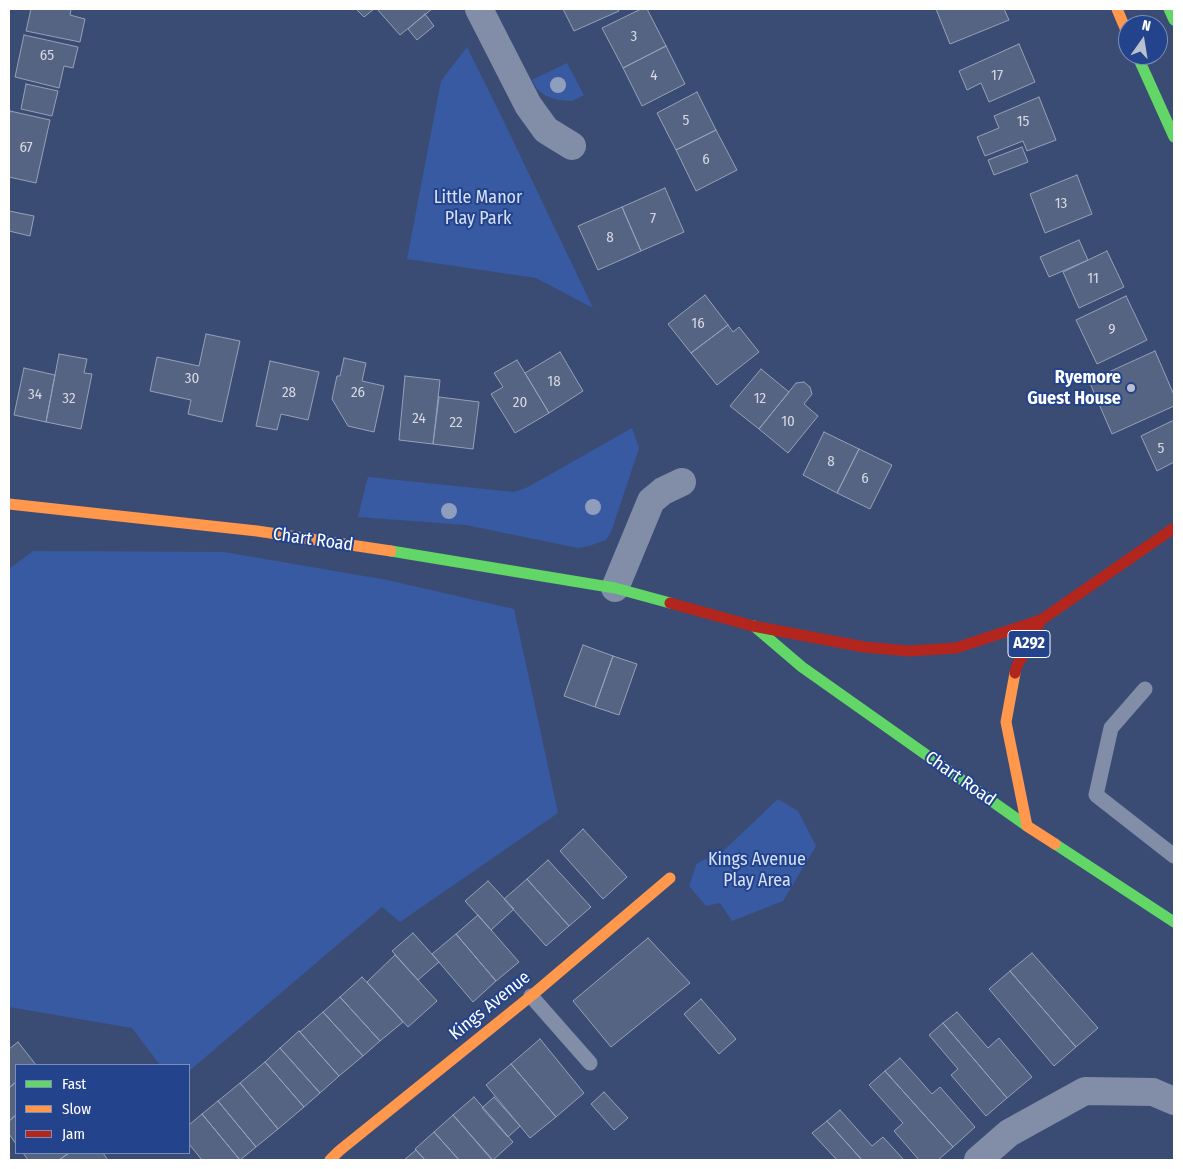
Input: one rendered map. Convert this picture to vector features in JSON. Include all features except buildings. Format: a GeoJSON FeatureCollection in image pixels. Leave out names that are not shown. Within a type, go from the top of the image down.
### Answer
{"type":"FeatureCollection","features":[{"type":"Feature","properties":{"kind":"street"},"geometry":{"type":"LineString","coordinates":[[479,9],[528,105],[546,130],[572,146]]}},
{"type":"Feature","properties":{"kind":"street"},"geometry":{"type":"LineString","coordinates":[[1169,9],[1174,20]]}},
{"type":"Feature","properties":{"kind":"street"},"geometry":{"type":"LineString","coordinates":[[1142,65],[1174,137]]}},
{"type":"Feature","properties":{"kind":"street"},"geometry":{"type":"LineString","coordinates":[[615,588],[650,501],[663,491],[682,482]]}},
{"type":"Feature","properties":{"kind":"street","name":"Chart Road"},"geometry":{"type":"LineString","coordinates":[[11,506],[257,531],[480,564],[615,588],[753,626],[864,646],[909,651],[956,648],[1041,620]]}},
{"type":"Feature","properties":{"kind":"street","name":"A292"},"geometry":{"type":"LineString","coordinates":[[1027,826],[1006,722],[1016,668],[1041,620],[1174,528]]}},
{"type":"Feature","properties":{"kind":"street","name":"Chart Road"},"geometry":{"type":"LineString","coordinates":[[753,626],[817,678],[1027,826],[1174,922]]}},
{"type":"Feature","properties":{"kind":"street","name":"Kings Avenue"},"geometry":{"type":"LineString","coordinates":[[330,1160],[531,996],[670,878]]}},
{"type":"Feature","properties":{"kind":"street"},"geometry":{"type":"LineString","coordinates":[[978,1160],[1009,1133],[1084,1091],[1153,1092],[1174,1101]]}},
{"type":"Feature","properties":{"kind":"lane"},"geometry":{"type":"LineString","coordinates":[[1145,689],[1110,728],[1096,795],[1174,856]]}},
{"type":"Feature","properties":{"kind":"lane"},"geometry":{"type":"LineString","coordinates":[[531,996],[590,1063]]}},
{"type":"Feature","properties":{"kind":"green space","name":"Little Manor Play Park"},"geometry":{"type":"Polygon","coordinates":[[[467,47],[593,308],[536,278],[407,259],[441,81],[467,47]]]}},
{"type":"Feature","properties":{"kind":"green space"},"geometry":{"type":"Polygon","coordinates":[[[567,63],[584,95],[572,101],[559,100],[546,96],[537,89],[532,80],[567,63]]]}},
{"type":"Feature","properties":{"kind":"green space"},"geometry":{"type":"Polygon","coordinates":[[[632,428],[639,448],[611,532],[606,540],[589,546],[578,548],[466,525],[358,517],[368,477],[514,492],[528,487],[632,428]]]}},
{"type":"Feature","properties":{"kind":"green space"},"geometry":{"type":"Polygon","coordinates":[[[33,551],[224,552],[387,580],[514,609],[558,813],[400,922],[382,907],[190,1070],[190,1064],[159,1064],[132,1028],[9,1007],[9,569],[33,551]]]}},
{"type":"Feature","properties":{"kind":"green space","name":"Kings Avenue Play Area"},"geometry":{"type":"Polygon","coordinates":[[[778,799],[798,811],[816,846],[783,901],[732,921],[720,903],[706,906],[689,886],[697,863],[721,853],[778,799]]]}},
{"type":"Feature","properties":{"kind":"traffic: fast"},"geometry":{"type":"LineString","coordinates":[[1169,9],[1174,20]]}},
{"type":"Feature","properties":{"kind":"traffic: fast"},"geometry":{"type":"LineString","coordinates":[[1142,65],[1174,137]]}},
{"type":"Feature","properties":{"kind":"traffic: fast"},"geometry":{"type":"LineString","coordinates":[[391,551],[615,588],[670,603]]}},
{"type":"Feature","properties":{"kind":"traffic: fast"},"geometry":{"type":"LineString","coordinates":[[754,626],[802,667],[1027,826]]}},
{"type":"Feature","properties":{"kind":"traffic: fast"},"geometry":{"type":"LineString","coordinates":[[1055,844],[1174,922]]}},
{"type":"Feature","properties":{"kind":"traffic: slow"},"geometry":{"type":"LineString","coordinates":[[1117,9],[1120,15]]}},
{"type":"Feature","properties":{"kind":"traffic: slow"},"geometry":{"type":"LineString","coordinates":[[9,504],[257,531],[391,551]]}},
{"type":"Feature","properties":{"kind":"traffic: slow"},"geometry":{"type":"LineString","coordinates":[[1015,673],[1006,722],[1027,826],[1055,844]]}},
{"type":"Feature","properties":{"kind":"traffic: slow"},"geometry":{"type":"LineString","coordinates":[[330,1160],[531,996],[670,878]]}},
{"type":"Feature","properties":{"kind":"traffic: jam"},"geometry":{"type":"LineString","coordinates":[[1015,673],[1041,620],[1174,528]]}},
{"type":"Feature","properties":{"kind":"traffic: jam"},"geometry":{"type":"LineString","coordinates":[[670,603],[753,626],[864,647],[909,651],[956,648],[1041,620]]}},
{"type":"Feature","properties":{"kind":"place","name":"Ryemore Guest House"},"geometry":{"type":"Point","coordinates":[1131,388]}}]}
